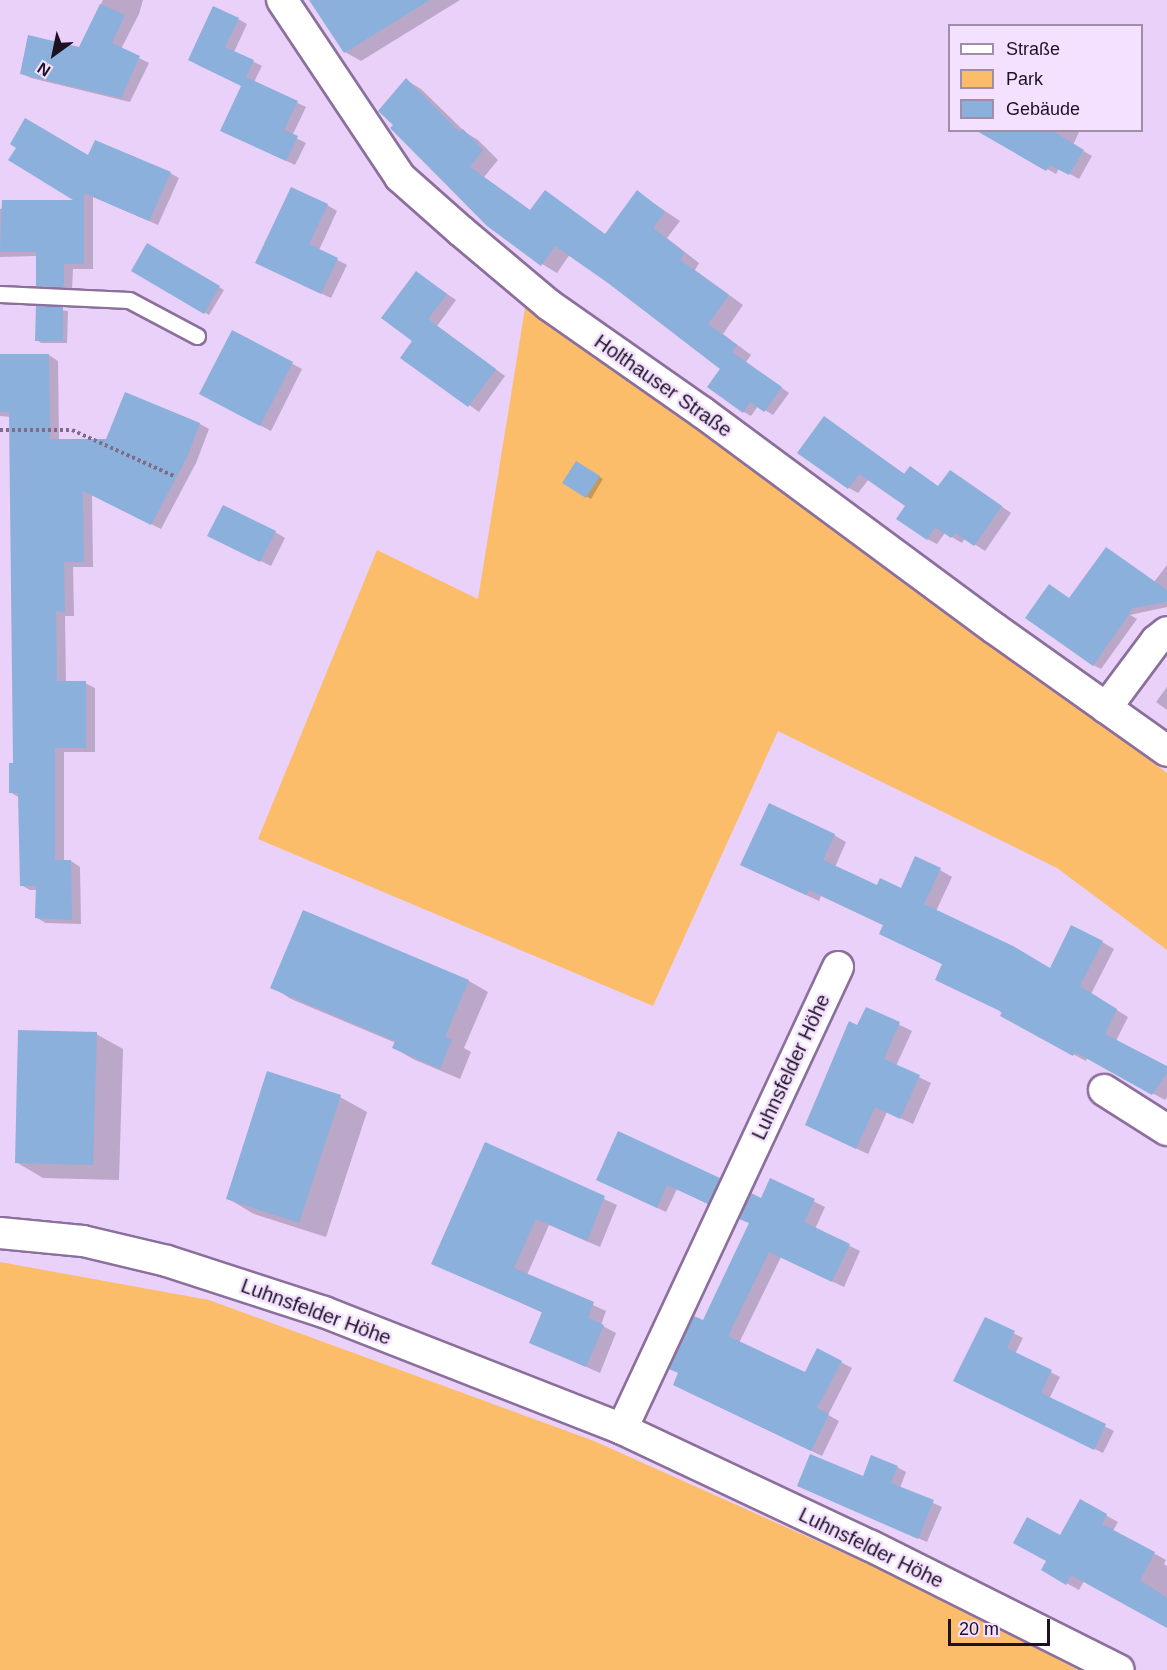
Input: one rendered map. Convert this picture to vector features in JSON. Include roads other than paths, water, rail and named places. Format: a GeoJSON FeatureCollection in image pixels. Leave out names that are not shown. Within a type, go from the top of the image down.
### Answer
{"type":"FeatureCollection","features":[{"type":"Feature","properties":{"kind":"street","name":"Holthauser Straße"},"geometry":{"type":"LineString","coordinates":[[282,0],[400,177],[461,231],[549,305],[702,412],[994,628],[1167,751]]}},
{"type":"Feature","properties":{"kind":"street"},"geometry":{"type":"LineString","coordinates":[[1107,708],[1156,641],[1167,632]]}},
{"type":"Feature","properties":{"kind":"street","name":"Luhnsfelder Höhe"},"geometry":{"type":"LineString","coordinates":[[622,1429],[838,967]]}},
{"type":"Feature","properties":{"kind":"street"},"geometry":{"type":"LineString","coordinates":[[1104,1090],[1167,1130]]}},
{"type":"Feature","properties":{"kind":"street","name":"Luhnsfelder Höhe"},"geometry":{"type":"LineString","coordinates":[[0,1233],[83,1241],[167,1261],[324,1312],[622,1429],[871,1546],[1119,1670]]}},
{"type":"Feature","properties":{"kind":"lane"},"geometry":{"type":"LineString","coordinates":[[0,294],[129,300],[197,336]]}}]}
